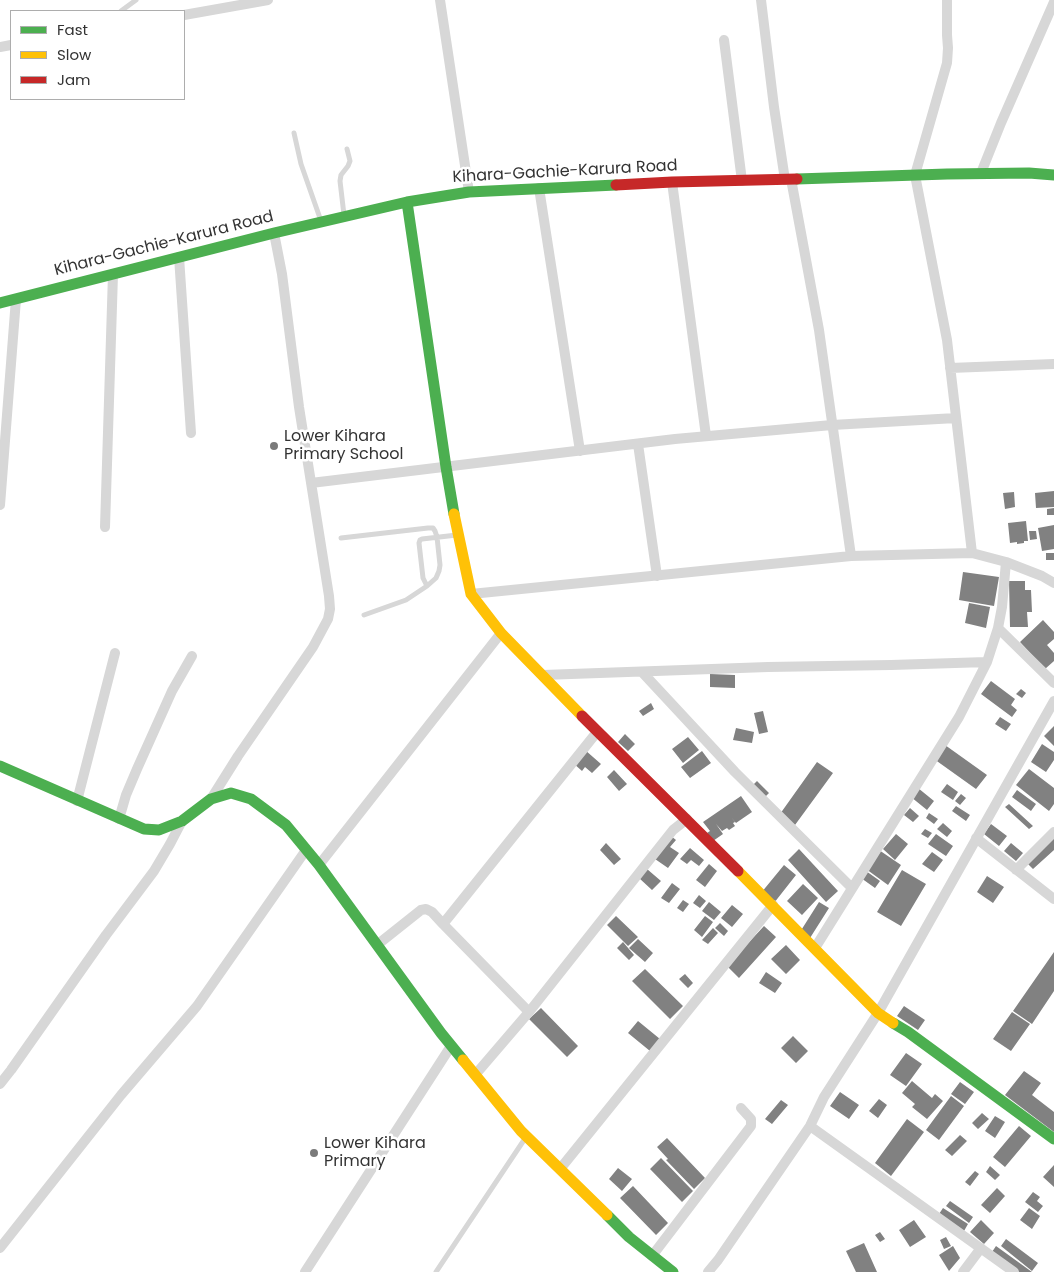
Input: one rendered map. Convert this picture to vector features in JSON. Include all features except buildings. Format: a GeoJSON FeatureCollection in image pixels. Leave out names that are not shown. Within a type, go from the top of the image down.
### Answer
{"type":"FeatureCollection","features":[{"type":"Feature","properties":{"kind":"street"},"geometry":{"type":"LineString","coordinates":[[185,15],[268,0]]}},
{"type":"Feature","properties":{"kind":"street"},"geometry":{"type":"LineString","coordinates":[[440,0],[469,192]]}},
{"type":"Feature","properties":{"kind":"street"},"geometry":{"type":"LineString","coordinates":[[761,0],[774,107],[819,330],[851,556]]}},
{"type":"Feature","properties":{"kind":"street"},"geometry":{"type":"LineString","coordinates":[[947,0],[947,62],[915,175],[947,340],[972,553]]}},
{"type":"Feature","properties":{"kind":"street"},"geometry":{"type":"LineString","coordinates":[[982,173],[1000,123],[1054,2]]}},
{"type":"Feature","properties":{"kind":"street"},"geometry":{"type":"LineString","coordinates":[[724,40],[742,181]]}},
{"type":"Feature","properties":{"kind":"street","name":"Kihara-Gachie-Karura Road"},"geometry":{"type":"LineString","coordinates":[[0,303],[344,216],[407,202],[469,192],[672,182],[982,173],[1054,175]]}},
{"type":"Feature","properties":{"kind":"street"},"geometry":{"type":"LineString","coordinates":[[672,182],[706,436]]}},
{"type":"Feature","properties":{"kind":"street"},"geometry":{"type":"LineString","coordinates":[[539,188],[580,451]]}},
{"type":"Feature","properties":{"kind":"street"},"geometry":{"type":"LineString","coordinates":[[407,202],[446,467],[471,594],[501,633],[597,732],[773,905],[878,1013],[908,1032],[1054,1139]]}},
{"type":"Feature","properties":{"kind":"street"},"geometry":{"type":"LineString","coordinates":[[211,799],[238,756],[313,647],[328,619],[330,609],[299,407],[282,274],[274,233]]}},
{"type":"Feature","properties":{"kind":"street"},"geometry":{"type":"LineString","coordinates":[[179,257],[191,433]]}},
{"type":"Feature","properties":{"kind":"street"},"geometry":{"type":"LineString","coordinates":[[106,527],[113,274]]}},
{"type":"Feature","properties":{"kind":"street"},"geometry":{"type":"LineString","coordinates":[[0,505],[16,299]]}},
{"type":"Feature","properties":{"kind":"street"},"geometry":{"type":"LineString","coordinates":[[950,368],[1054,364]]}},
{"type":"Feature","properties":{"kind":"street"},"geometry":{"type":"LineString","coordinates":[[311,482],[706,436],[832,425],[956,418]]}},
{"type":"Feature","properties":{"kind":"street"},"geometry":{"type":"LineString","coordinates":[[638,444],[657,576]]}},
{"type":"Feature","properties":{"kind":"street"},"geometry":{"type":"LineString","coordinates":[[471,594],[851,556],[972,553],[1006,562],[1054,582]]}},
{"type":"Feature","properties":{"kind":"street"},"geometry":{"type":"LineString","coordinates":[[815,948],[959,717],[987,662],[998,628],[1002,607],[1006,562]]}},
{"type":"Feature","properties":{"kind":"street"},"geometry":{"type":"LineString","coordinates":[[998,628],[1054,682]]}},
{"type":"Feature","properties":{"kind":"street"},"geometry":{"type":"LineString","coordinates":[[319,865],[501,633]]}},
{"type":"Feature","properties":{"kind":"street"},"geometry":{"type":"LineString","coordinates":[[77,801],[115,653]]}},
{"type":"Feature","properties":{"kind":"street"},"geometry":{"type":"LineString","coordinates":[[119,819],[126,795],[137,769],[172,692],[192,656]]}},
{"type":"Feature","properties":{"kind":"street"},"geometry":{"type":"LineString","coordinates":[[543,675],[987,662]]}},
{"type":"Feature","properties":{"kind":"street"},"geometry":{"type":"LineString","coordinates":[[642,672],[735,772],[852,888]]}},
{"type":"Feature","properties":{"kind":"street"},"geometry":{"type":"LineString","coordinates":[[708,1272],[810,1126],[829,1089],[878,1013],[1054,701]]}},
{"type":"Feature","properties":{"kind":"street"},"geometry":{"type":"LineString","coordinates":[[443,924],[597,732]]}},
{"type":"Feature","properties":{"kind":"street"},"geometry":{"type":"LineString","coordinates":[[0,766],[144,830],[159,830],[182,821],[211,799],[231,793],[252,799],[286,825],[319,865],[451,1046],[527,1136],[628,1237],[673,1272]]}},
{"type":"Feature","properties":{"kind":"street"},"geometry":{"type":"LineString","coordinates":[[475,1075],[529,1012],[673,830],[686,819]]}},
{"type":"Feature","properties":{"kind":"street"},"geometry":{"type":"LineString","coordinates":[[0,1084],[154,870],[182,821]]}},
{"type":"Feature","properties":{"kind":"street"},"geometry":{"type":"LineString","coordinates":[[1016,870],[1054,832]]}},
{"type":"Feature","properties":{"kind":"street"},"geometry":{"type":"LineString","coordinates":[[976,838],[1054,899]]}},
{"type":"Feature","properties":{"kind":"street"},"geometry":{"type":"LineString","coordinates":[[0,1248],[121,1095],[197,1006],[306,850]]}},
{"type":"Feature","properties":{"kind":"street"},"geometry":{"type":"LineString","coordinates":[[560,1169],[773,905]]}},
{"type":"Feature","properties":{"kind":"street"},"geometry":{"type":"LineString","coordinates":[[377,944],[421,910],[426,909],[432,912],[529,1012]]}},
{"type":"Feature","properties":{"kind":"street"},"geometry":{"type":"LineString","coordinates":[[305,1272],[451,1046]]}},
{"type":"Feature","properties":{"kind":"street"},"geometry":{"type":"LineString","coordinates":[[652,1256],[751,1126],[751,1119],[741,1108]]}},
{"type":"Feature","properties":{"kind":"street"},"geometry":{"type":"LineString","coordinates":[[810,1126],[1014,1272]]}},
{"type":"Feature","properties":{"kind":"street"},"geometry":{"type":"LineString","coordinates":[[962,1272],[981,1248]]}},
{"type":"Feature","properties":{"kind":"lane"},"geometry":{"type":"LineString","coordinates":[[122,10],[136,0]]}},
{"type":"Feature","properties":{"kind":"lane"},"geometry":{"type":"LineString","coordinates":[[294,133],[301,164],[321,222]]}},
{"type":"Feature","properties":{"kind":"lane"},"geometry":{"type":"LineString","coordinates":[[344,216],[340,181],[341,174],[350,161],[347,149]]}},
{"type":"Feature","properties":{"kind":"lane"},"geometry":{"type":"LineString","coordinates":[[340,538],[428,528],[433,528],[437,537],[440,565],[436,578],[406,600],[364,615]]}},
{"type":"Feature","properties":{"kind":"lane"},"geometry":{"type":"LineString","coordinates":[[427,586],[423,578],[420,540],[458,535]]}},
{"type":"Feature","properties":{"kind":"lane"},"geometry":{"type":"LineString","coordinates":[[436,1272],[527,1136]]}},
{"type":"Feature","properties":{"kind":"traffic: fast"},"geometry":{"type":"LineString","coordinates":[[797,179],[947,174],[1029,173],[1054,175]]}},
{"type":"Feature","properties":{"kind":"traffic: fast"},"geometry":{"type":"LineString","coordinates":[[0,303],[274,233],[407,202],[469,192],[616,185]]}},
{"type":"Feature","properties":{"kind":"traffic: fast"},"geometry":{"type":"LineString","coordinates":[[407,202],[454,514]]}},
{"type":"Feature","properties":{"kind":"traffic: fast"},"geometry":{"type":"LineString","coordinates":[[0,766],[144,829],[159,830],[182,821],[211,799],[231,793],[251,799],[286,825],[319,865],[441,1033],[463,1060]]}},
{"type":"Feature","properties":{"kind":"traffic: fast"},"geometry":{"type":"LineString","coordinates":[[893,1023],[1054,1139]]}},
{"type":"Feature","properties":{"kind":"traffic: fast"},"geometry":{"type":"LineString","coordinates":[[607,1215],[629,1237],[673,1272]]}},
{"type":"Feature","properties":{"kind":"traffic: slow"},"geometry":{"type":"LineString","coordinates":[[454,514],[471,594],[501,633],[582,716]]}},
{"type":"Feature","properties":{"kind":"traffic: slow"},"geometry":{"type":"LineString","coordinates":[[738,871],[878,1013],[893,1023]]}},
{"type":"Feature","properties":{"kind":"traffic: slow"},"geometry":{"type":"LineString","coordinates":[[463,1060],[521,1131],[607,1215]]}},
{"type":"Feature","properties":{"kind":"traffic: jam"},"geometry":{"type":"LineString","coordinates":[[616,185],[797,179]]}},
{"type":"Feature","properties":{"kind":"traffic: jam"},"geometry":{"type":"LineString","coordinates":[[582,716],[738,871]]}},
{"type":"Feature","properties":{"kind":"place","name":"Lower Kihara Primary School"},"geometry":{"type":"Point","coordinates":[274,446]}},
{"type":"Feature","properties":{"kind":"place","name":"Lower Kihara Primary"},"geometry":{"type":"Point","coordinates":[314,1153]}}]}
